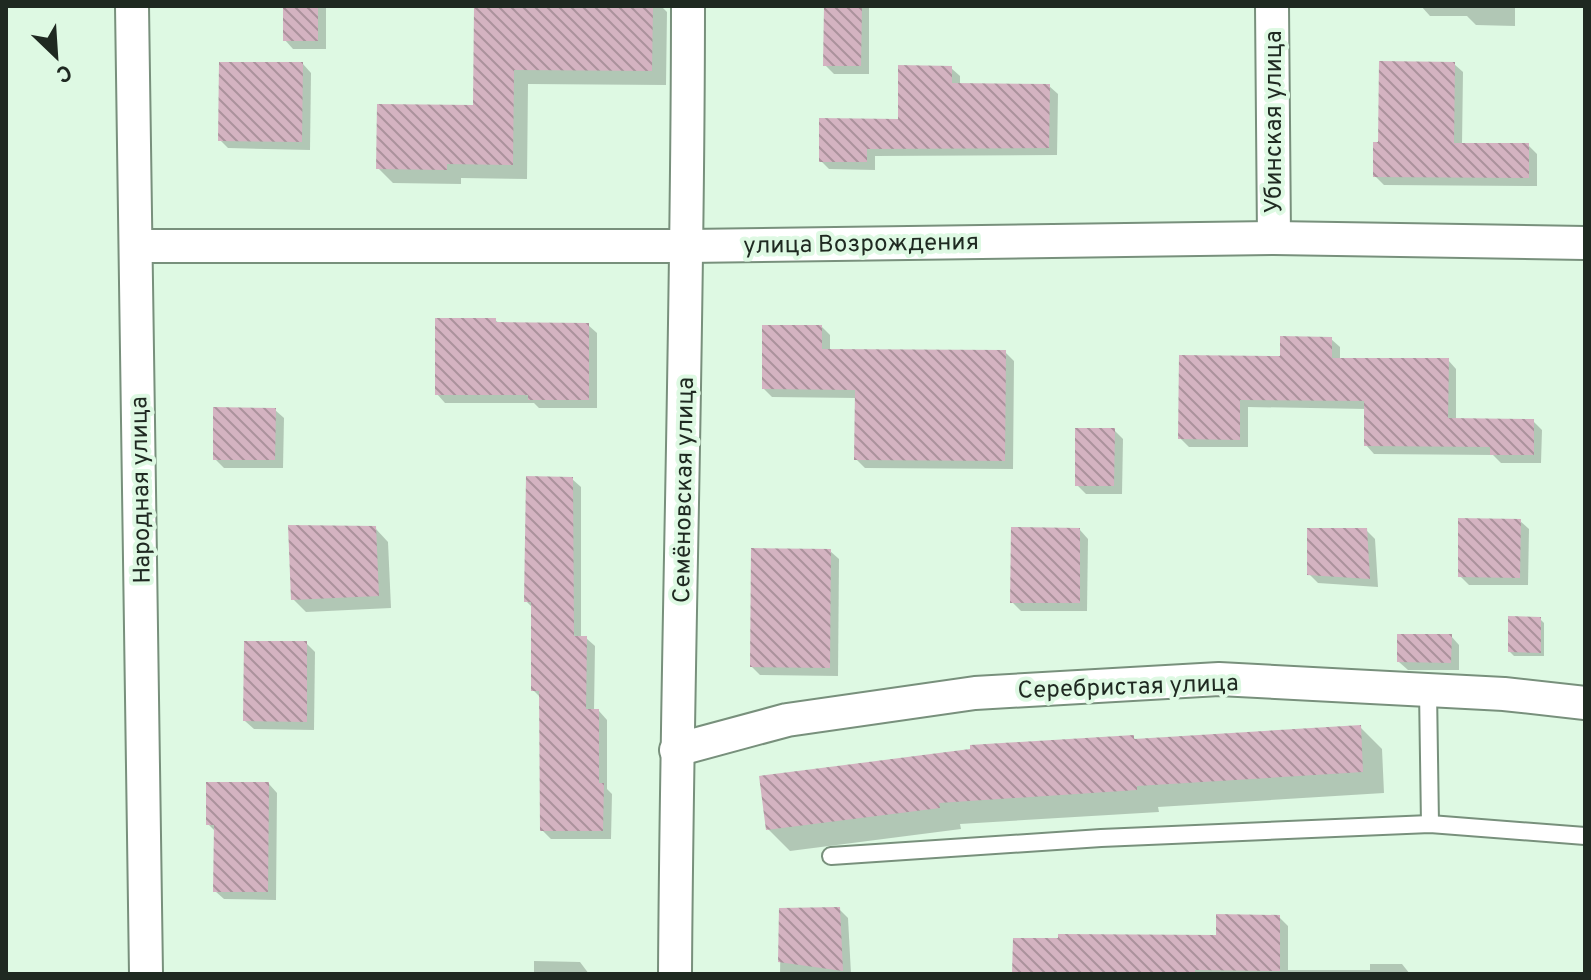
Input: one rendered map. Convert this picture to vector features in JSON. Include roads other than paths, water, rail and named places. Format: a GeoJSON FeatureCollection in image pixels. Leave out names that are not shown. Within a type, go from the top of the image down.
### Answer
{"type":"FeatureCollection","features":[{"type":"Feature","properties":{"kind":"street","name":"Народная улица"},"geometry":{"type":"LineString","coordinates":[[132,6],[146,974]]}},
{"type":"Feature","properties":{"kind":"street","name":"Семёновская улица"},"geometry":{"type":"LineString","coordinates":[[675,974],[676,750],[688,246],[688,6]]}},
{"type":"Feature","properties":{"kind":"street","name":"Убинская улица"},"geometry":{"type":"LineString","coordinates":[[1272,6],[1274,238]]}},
{"type":"Feature","properties":{"kind":"street","name":"улица Возрождения"},"geometry":{"type":"LineString","coordinates":[[137,246],[688,246],[1274,238],[1585,243]]}},
{"type":"Feature","properties":{"kind":"street","name":"Серебристая улица"},"geometry":{"type":"LineString","coordinates":[[676,750],[787,720],[975,693],[1219,679],[1504,694],[1585,703]]}},
{"type":"Feature","properties":{"kind":"lane"},"geometry":{"type":"LineString","coordinates":[[1428,690],[1430,824]]}},
{"type":"Feature","properties":{"kind":"lane"},"geometry":{"type":"LineString","coordinates":[[831,856],[1101,838],[1430,824],[1585,836]]}}]}
